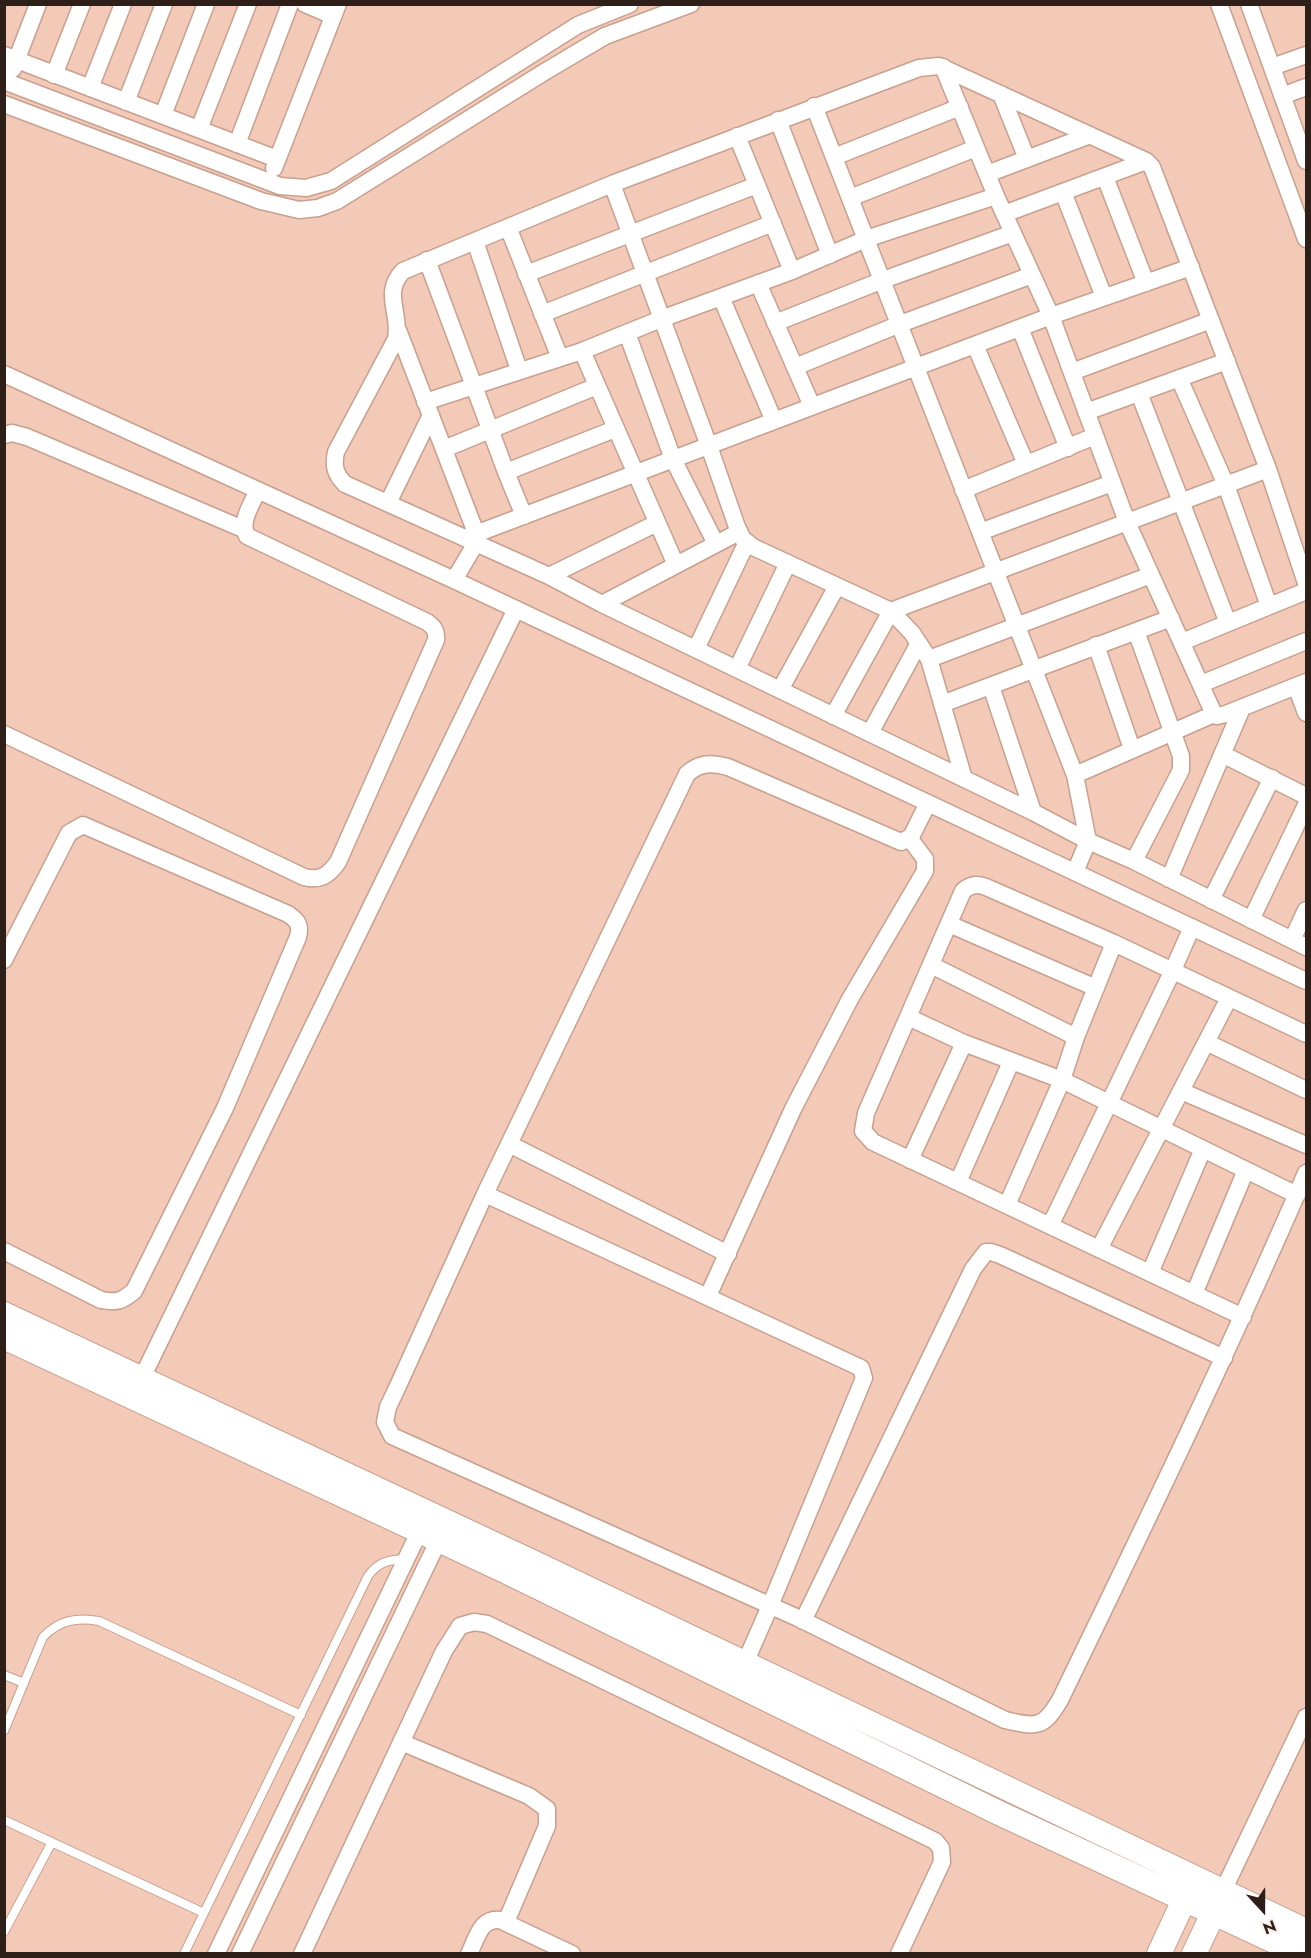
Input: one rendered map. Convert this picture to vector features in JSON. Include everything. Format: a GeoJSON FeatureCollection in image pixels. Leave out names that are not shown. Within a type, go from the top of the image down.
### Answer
{"type":"FeatureCollection","features":[{"type":"Feature","properties":{"kind":"street"},"geometry":{"type":"LineString","coordinates":[[38,4],[10,58],[6,86],[268,182],[280,186],[306,188],[331,181],[578,25],[630,4]]}},
{"type":"Feature","properties":{"kind":"street"},"geometry":{"type":"LineString","coordinates":[[54,75],[82,4]]}},
{"type":"Feature","properties":{"kind":"street"},"geometry":{"type":"LineString","coordinates":[[90,88],[123,4]]}},
{"type":"Feature","properties":{"kind":"street"},"geometry":{"type":"LineString","coordinates":[[126,102],[164,4]]}},
{"type":"Feature","properties":{"kind":"street"},"geometry":{"type":"LineString","coordinates":[[163,116],[206,4]]}},
{"type":"Feature","properties":{"kind":"street"},"geometry":{"type":"LineString","coordinates":[[199,129],[248,4]]}},
{"type":"Feature","properties":{"kind":"street"},"geometry":{"type":"LineString","coordinates":[[237,144],[290,4]]}},
{"type":"Feature","properties":{"kind":"street"},"geometry":{"type":"LineString","coordinates":[[261,201],[336,10],[305,4]]}},
{"type":"Feature","properties":{"kind":"street"},"geometry":{"type":"LineString","coordinates":[[4,104],[261,201],[299,210],[318,208],[337,201],[604,36],[691,4]]}},
{"type":"Feature","properties":{"kind":"street"},"geometry":{"type":"LineString","coordinates":[[1219,4],[1306,239]]}},
{"type":"Feature","properties":{"kind":"street"},"geometry":{"type":"LineString","coordinates":[[1249,4],[1282,96],[1300,122],[1305,155]]}},
{"type":"Feature","properties":{"kind":"street"},"geometry":{"type":"LineString","coordinates":[[1272,68],[1306,55]]}},
{"type":"Feature","properties":{"kind":"street"},"geometry":{"type":"LineString","coordinates":[[10,58],[278,159]]}},
{"type":"Feature","properties":{"kind":"street"},"geometry":{"type":"LineString","coordinates":[[454,580],[472,538],[444,449],[398,330],[392,289],[403,272],[612,184],[814,106],[933,65],[943,67],[1146,161],[1152,167],[1268,470],[1306,583]]}},
{"type":"Feature","properties":{"kind":"street"},"geometry":{"type":"LineString","coordinates":[[943,67],[996,196],[1051,316],[1127,522],[1214,714]]}},
{"type":"Feature","properties":{"kind":"street"},"geometry":{"type":"LineString","coordinates":[[1282,96],[1306,87]]}},
{"type":"Feature","properties":{"kind":"street"},"geometry":{"type":"LineString","coordinates":[[1001,94],[1027,159]]}},
{"type":"Feature","properties":{"kind":"street"},"geometry":{"type":"LineString","coordinates":[[814,106],[1075,775],[1088,841],[1075,872]]}},
{"type":"Feature","properties":{"kind":"street"},"geometry":{"type":"LineString","coordinates":[[834,157],[960,107]]}},
{"type":"Feature","properties":{"kind":"street"},"geometry":{"type":"LineString","coordinates":[[778,120],[830,255]]}},
{"type":"Feature","properties":{"kind":"street"},"geometry":{"type":"LineString","coordinates":[[987,174],[1090,135]]}},
{"type":"Feature","properties":{"kind":"street"},"geometry":{"type":"LineString","coordinates":[[737,136],[792,271]]}},
{"type":"Feature","properties":{"kind":"street"},"geometry":{"type":"LineString","coordinates":[[850,198],[976,148]]}},
{"type":"Feature","properties":{"kind":"street"},"geometry":{"type":"LineString","coordinates":[[1004,214],[1146,161]]}},
{"type":"Feature","properties":{"kind":"street"},"geometry":{"type":"LineString","coordinates":[[1105,177],[1146,283]]}},
{"type":"Feature","properties":{"kind":"street"},"geometry":{"type":"LineString","coordinates":[[612,184],[743,537],[788,563],[891,612],[919,643],[929,659],[964,779]]}},
{"type":"Feature","properties":{"kind":"street"},"geometry":{"type":"LineString","coordinates":[[526,274],[757,185]]}},
{"type":"Feature","properties":{"kind":"street"},"geometry":{"type":"LineString","coordinates":[[1062,192],[1104,297]]}},
{"type":"Feature","properties":{"kind":"street"},"geometry":{"type":"LineString","coordinates":[[388,503],[428,408],[474,385],[582,351],[792,271],[866,239],[996,196]]}},
{"type":"Feature","properties":{"kind":"street"},"geometry":{"type":"LineString","coordinates":[[542,314],[773,223]]}},
{"type":"Feature","properties":{"kind":"street"},"geometry":{"type":"LineString","coordinates":[[507,227],[560,358]]}},
{"type":"Feature","properties":{"kind":"street"},"geometry":{"type":"LineString","coordinates":[[775,323],[883,280],[1013,233]]}},
{"type":"Feature","properties":{"kind":"street"},"geometry":{"type":"LineString","coordinates":[[475,241],[519,370]]}},
{"type":"Feature","properties":{"kind":"street"},"geometry":{"type":"LineString","coordinates":[[427,260],[524,516]]}},
{"type":"Feature","properties":{"kind":"street"},"geometry":{"type":"LineString","coordinates":[[472,538],[812,406],[1051,316],[1191,267]]}},
{"type":"Feature","properties":{"kind":"street"},"geometry":{"type":"LineString","coordinates":[[795,367],[900,324],[1032,275]]}},
{"type":"Feature","properties":{"kind":"street"},"geometry":{"type":"LineString","coordinates":[[758,283],[812,406]]}},
{"type":"Feature","properties":{"kind":"street"},"geometry":{"type":"LineString","coordinates":[[721,297],[774,421]]}},
{"type":"Feature","properties":{"kind":"street"},"geometry":{"type":"LineString","coordinates":[[1072,372],[1211,320]]}},
{"type":"Feature","properties":{"kind":"street"},"geometry":{"type":"LineString","coordinates":[[1020,328],[1068,448]]}},
{"type":"Feature","properties":{"kind":"street"},"geometry":{"type":"LineString","coordinates":[[398,330],[396,339],[336,452],[335,470],[345,484],[472,538],[602,604],[1033,812],[1088,841],[1134,861],[1299,944],[1306,910]]}},
{"type":"Feature","properties":{"kind":"street"},"geometry":{"type":"LineString","coordinates":[[627,333],[673,459],[716,544]]}},
{"type":"Feature","properties":{"kind":"street"},"geometry":{"type":"LineString","coordinates":[[975,345],[1026,464]]}},
{"type":"Feature","properties":{"kind":"street"},"geometry":{"type":"LineString","coordinates":[[582,351],[676,565]]}},
{"type":"Feature","properties":{"kind":"street"},"geometry":{"type":"LineString","coordinates":[[1086,412],[1227,361]]}},
{"type":"Feature","properties":{"kind":"street"},"geometry":{"type":"LineString","coordinates":[[4,375],[454,580],[1306,981]]}},
{"type":"Feature","properties":{"kind":"street"},"geometry":{"type":"LineString","coordinates":[[1179,378],[1226,485],[1269,606]]}},
{"type":"Feature","properties":{"kind":"street"},"geometry":{"type":"LineString","coordinates":[[444,449],[597,386]]}},
{"type":"Feature","properties":{"kind":"street"},"geometry":{"type":"LineString","coordinates":[[1139,393],[1228,623]]}},
{"type":"Feature","properties":{"kind":"street"},"geometry":{"type":"LineString","coordinates":[[506,472],[615,429]]}},
{"type":"Feature","properties":{"kind":"street"},"geometry":{"type":"LineString","coordinates":[[4,435],[12,433],[27,437],[243,529]]}},
{"type":"Feature","properties":{"kind":"street"},"geometry":{"type":"LineString","coordinates":[[963,490],[1095,436]]}},
{"type":"Feature","properties":{"kind":"street"},"geometry":{"type":"LineString","coordinates":[[833,716],[891,612],[1268,470]]}},
{"type":"Feature","properties":{"kind":"street"},"geometry":{"type":"LineString","coordinates":[[980,532],[1112,483]]}},
{"type":"Feature","properties":{"kind":"street"},"geometry":{"type":"LineString","coordinates":[[4,734],[304,877],[322,878],[331,872],[338,862],[436,640],[436,633],[434,627],[427,622],[247,536],[243,529],[244,521],[258,490]]}},
{"type":"Feature","properties":{"kind":"street"},"geometry":{"type":"LineString","coordinates":[[549,576],[657,523]]}},
{"type":"Feature","properties":{"kind":"street"},"geometry":{"type":"LineString","coordinates":[[602,604],[716,544],[743,537]]}},
{"type":"Feature","properties":{"kind":"street"},"geometry":{"type":"LineString","coordinates":[[696,649],[743,537]]}},
{"type":"Feature","properties":{"kind":"street"},"geometry":{"type":"LineString","coordinates":[[737,669],[788,563]]}},
{"type":"Feature","properties":{"kind":"street"},"geometry":{"type":"LineString","coordinates":[[929,659],[1151,575]]}},
{"type":"Feature","properties":{"kind":"street"},"geometry":{"type":"LineString","coordinates":[[780,690],[837,586]]}},
{"type":"Feature","properties":{"kind":"street"},"geometry":{"type":"LineString","coordinates":[[1182,642],[1306,591]]}},
{"type":"Feature","properties":{"kind":"street"},"geometry":{"type":"LineString","coordinates":[[138,1388],[516,609]]}},
{"type":"Feature","properties":{"kind":"street"},"geometry":{"type":"LineString","coordinates":[[942,704],[1171,618]]}},
{"type":"Feature","properties":{"kind":"street"},"geometry":{"type":"LineString","coordinates":[[1134,861],[1181,770],[1181,756],[1136,631]]}},
{"type":"Feature","properties":{"kind":"street"},"geometry":{"type":"LineString","coordinates":[[1201,684],[1306,641]]}},
{"type":"Feature","properties":{"kind":"street"},"geometry":{"type":"LineString","coordinates":[[870,733],[919,643]]}},
{"type":"Feature","properties":{"kind":"street"},"geometry":{"type":"LineString","coordinates":[[1096,645],[1132,749]]}},
{"type":"Feature","properties":{"kind":"street"},"geometry":{"type":"LineString","coordinates":[[1075,775],[1214,714],[1221,716],[1301,684],[1306,713]]}},
{"type":"Feature","properties":{"kind":"street"},"geometry":{"type":"LineString","coordinates":[[991,686],[1033,812]]}},
{"type":"Feature","properties":{"kind":"street"},"geometry":{"type":"LineString","coordinates":[[1169,879],[1242,708]]}},
{"type":"Feature","properties":{"kind":"street"},"geometry":{"type":"LineString","coordinates":[[1222,754],[1306,796]]}},
{"type":"Feature","properties":{"kind":"street"},"geometry":{"type":"LineString","coordinates":[[928,803],[910,839],[897,842],[728,767],[712,763],[701,765],[687,774],[485,1194],[388,1407],[385,1422],[392,1437],[803,1621],[1005,1720],[1032,1726],[1040,1725],[1052,1714],[1060,1700],[1224,1358],[1306,1173]]}},
{"type":"Feature","properties":{"kind":"street"},"geometry":{"type":"LineString","coordinates":[[1211,900],[1272,778]]}},
{"type":"Feature","properties":{"kind":"street"},"geometry":{"type":"LineString","coordinates":[[1251,920],[1306,805]]}},
{"type":"Feature","properties":{"kind":"street"},"geometry":{"type":"LineString","coordinates":[[4,960],[69,833],[83,825],[288,914],[296,920],[300,928],[225,1108],[134,1291],[121,1302],[101,1300],[4,1251]]}},
{"type":"Feature","properties":{"kind":"street"},"geometry":{"type":"LineString","coordinates":[[708,1296],[792,1109],[850,999],[925,871],[925,859],[910,839]]}},
{"type":"Feature","properties":{"kind":"street"},"geometry":{"type":"LineString","coordinates":[[1243,1317],[873,1142],[866,1135],[863,1126],[866,1113],[963,891],[969,886],[980,885],[1114,943],[1306,1034]]}},
{"type":"Feature","properties":{"kind":"street"},"geometry":{"type":"LineString","coordinates":[[949,924],[1096,988]]}},
{"type":"Feature","properties":{"kind":"street"},"geometry":{"type":"LineString","coordinates":[[1050,1226],[1192,927]]}},
{"type":"Feature","properties":{"kind":"street"},"geometry":{"type":"LineString","coordinates":[[1007,1205],[1062,1080],[1076,1036],[1114,943]]}},
{"type":"Feature","properties":{"kind":"street"},"geometry":{"type":"LineString","coordinates":[[931,965],[1076,1036]]}},
{"type":"Feature","properties":{"kind":"street"},"geometry":{"type":"LineString","coordinates":[[1099,1249],[1229,998]]}},
{"type":"Feature","properties":{"kind":"street"},"geometry":{"type":"LineString","coordinates":[[908,1017],[964,1043],[1062,1080],[1297,1195]]}},
{"type":"Feature","properties":{"kind":"street"},"geometry":{"type":"LineString","coordinates":[[1206,1042],[1306,1090]]}},
{"type":"Feature","properties":{"kind":"street"},"geometry":{"type":"LineString","coordinates":[[910,1160],[964,1043]]}},
{"type":"Feature","properties":{"kind":"street"},"geometry":{"type":"LineString","coordinates":[[958,1182],[1011,1062]]}},
{"type":"Feature","properties":{"kind":"street"},"geometry":{"type":"LineString","coordinates":[[1181,1091],[1306,1145]]}},
{"type":"Feature","properties":{"kind":"street"},"geometry":{"type":"LineString","coordinates":[[509,1144],[728,1254]]}},
{"type":"Feature","properties":{"kind":"street"},"geometry":{"type":"LineString","coordinates":[[1150,1273],[1203,1149]]}},
{"type":"Feature","properties":{"kind":"street"},"geometry":{"type":"LineString","coordinates":[[1194,1294],[1246,1170]]}},
{"type":"Feature","properties":{"kind":"street"},"geometry":{"type":"LineString","coordinates":[[485,1194],[855,1363],[861,1368],[864,1374],[745,1663]]}},
{"type":"Feature","properties":{"kind":"street"},"geometry":{"type":"LineString","coordinates":[[803,1621],[973,1269],[986,1252],[1000,1255],[1224,1358]]}},
{"type":"Feature","properties":{"kind":"street"},"geometry":{"type":"LineString","coordinates":[[4,1314],[138,1388],[433,1527],[999,1813],[1190,1888]]}},
{"type":"Feature","properties":{"kind":"street"},"geometry":{"type":"LineString","coordinates":[[4,1337],[138,1388]]}},
{"type":"Feature","properties":{"kind":"street"},"geometry":{"type":"LineString","coordinates":[[216,1953],[406,1559],[433,1527]]}},
{"type":"Feature","properties":{"kind":"street"},"geometry":{"type":"LineString","coordinates":[[433,1527],[745,1663],[1218,1902],[1302,1953]]}},
{"type":"Feature","properties":{"kind":"street"},"geometry":{"type":"LineString","coordinates":[[240,1953],[433,1527]]}},
{"type":"Feature","properties":{"kind":"street"},"geometry":{"type":"LineString","coordinates":[[302,1953],[452,1636],[460,1626],[474,1622],[487,1624],[935,1841],[941,1848],[942,1862],[899,1953]]}},
{"type":"Feature","properties":{"kind":"street"},"geometry":{"type":"LineString","coordinates":[[1194,1953],[1306,1717]]}},
{"type":"Feature","properties":{"kind":"street"},"geometry":{"type":"LineString","coordinates":[[401,1742],[529,1796],[547,1809],[547,1826],[506,1922]]}},
{"type":"Feature","properties":{"kind":"street"},"geometry":{"type":"LineString","coordinates":[[1159,1953],[1190,1888]]}},
{"type":"Feature","properties":{"kind":"street"},"geometry":{"type":"LineString","coordinates":[[1218,1902],[1306,1931]]}},
{"type":"Feature","properties":{"kind":"street"},"geometry":{"type":"LineString","coordinates":[[470,1953],[485,1923],[493,1919],[506,1922],[572,1953]]}},
{"type":"Feature","properties":{"kind":"lane"},"geometry":{"type":"LineString","coordinates":[[184,1953],[369,1576],[380,1563],[406,1559]]}},
{"type":"Feature","properties":{"kind":"lane"},"geometry":{"type":"LineString","coordinates":[[4,1731],[43,1637],[53,1627],[63,1622],[91,1620],[99,1621],[301,1715]]}},
{"type":"Feature","properties":{"kind":"lane"},"geometry":{"type":"LineString","coordinates":[[4,1675],[24,1683]]}},
{"type":"Feature","properties":{"kind":"lane"},"geometry":{"type":"LineString","coordinates":[[4,1820],[204,1913]]}},
{"type":"Feature","properties":{"kind":"lane"},"geometry":{"type":"LineString","coordinates":[[4,1932],[52,1842]]}}]}
